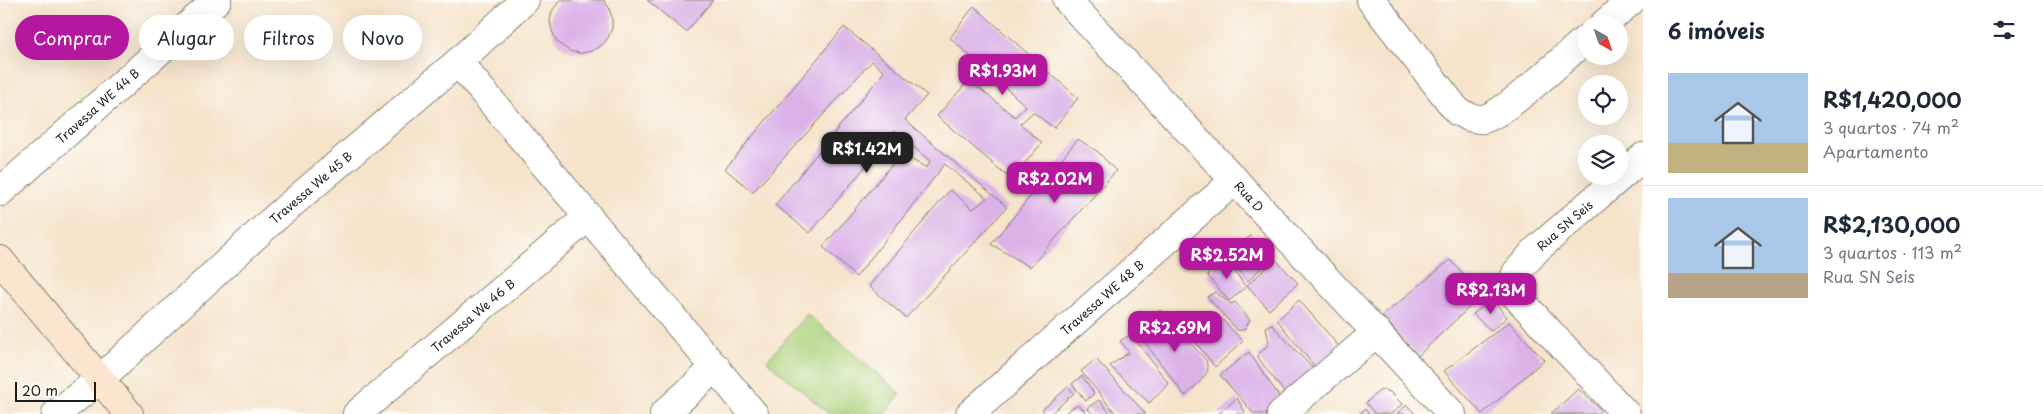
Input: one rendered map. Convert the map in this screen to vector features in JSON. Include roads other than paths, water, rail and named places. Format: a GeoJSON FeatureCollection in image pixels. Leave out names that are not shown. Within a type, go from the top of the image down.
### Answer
{"type":"FeatureCollection","features":[{"type":"Feature","properties":{"kind":"main road"},"geometry":{"type":"LineString","coordinates":[[0,260],[129,414]]}},
{"type":"Feature","properties":{"kind":"street","name":"Travessa WE 44 B"},"geometry":{"type":"LineString","coordinates":[[0,192],[217,0]]}},
{"type":"Feature","properties":{"kind":"street","name":"Travessa We 45 B"},"geometry":{"type":"LineString","coordinates":[[56,414],[100,379],[276,217],[458,62],[525,0]]}},
{"type":"Feature","properties":{"kind":"street","name":"Rua D"},"geometry":{"type":"LineString","coordinates":[[1067,0],[1378,332],[1452,414]]}},
{"type":"Feature","properties":{"kind":"street"},"geometry":{"type":"LineString","coordinates":[[1371,0],[1458,112],[1469,117],[1484,119],[1508,106],[1578,46]]}},
{"type":"Feature","properties":{"kind":"street"},"geometry":{"type":"LineString","coordinates":[[1614,15],[1632,0]]}},
{"type":"Feature","properties":{"kind":"street"},"geometry":{"type":"LineString","coordinates":[[458,62],[754,414]]}},
{"type":"Feature","properties":{"kind":"street","name":"Rua SN Seis"},"geometry":{"type":"LineString","coordinates":[[1626,414],[1514,294],[1513,282],[1516,273],[1536,250],[1643,157]]}},
{"type":"Feature","properties":{"kind":"street","name":"Travessa WE 48 B"},"geometry":{"type":"LineString","coordinates":[[970,414],[1235,180]]}},
{"type":"Feature","properties":{"kind":"street","name":"Travessa We 46 B"},"geometry":{"type":"LineString","coordinates":[[357,414],[588,217]]}},
{"type":"Feature","properties":{"kind":"street"},"geometry":{"type":"LineString","coordinates":[[1281,414],[1378,332]]}},
{"type":"Feature","properties":{"kind":"street"},"geometry":{"type":"LineString","coordinates":[[664,414],[716,367]]}}]}
